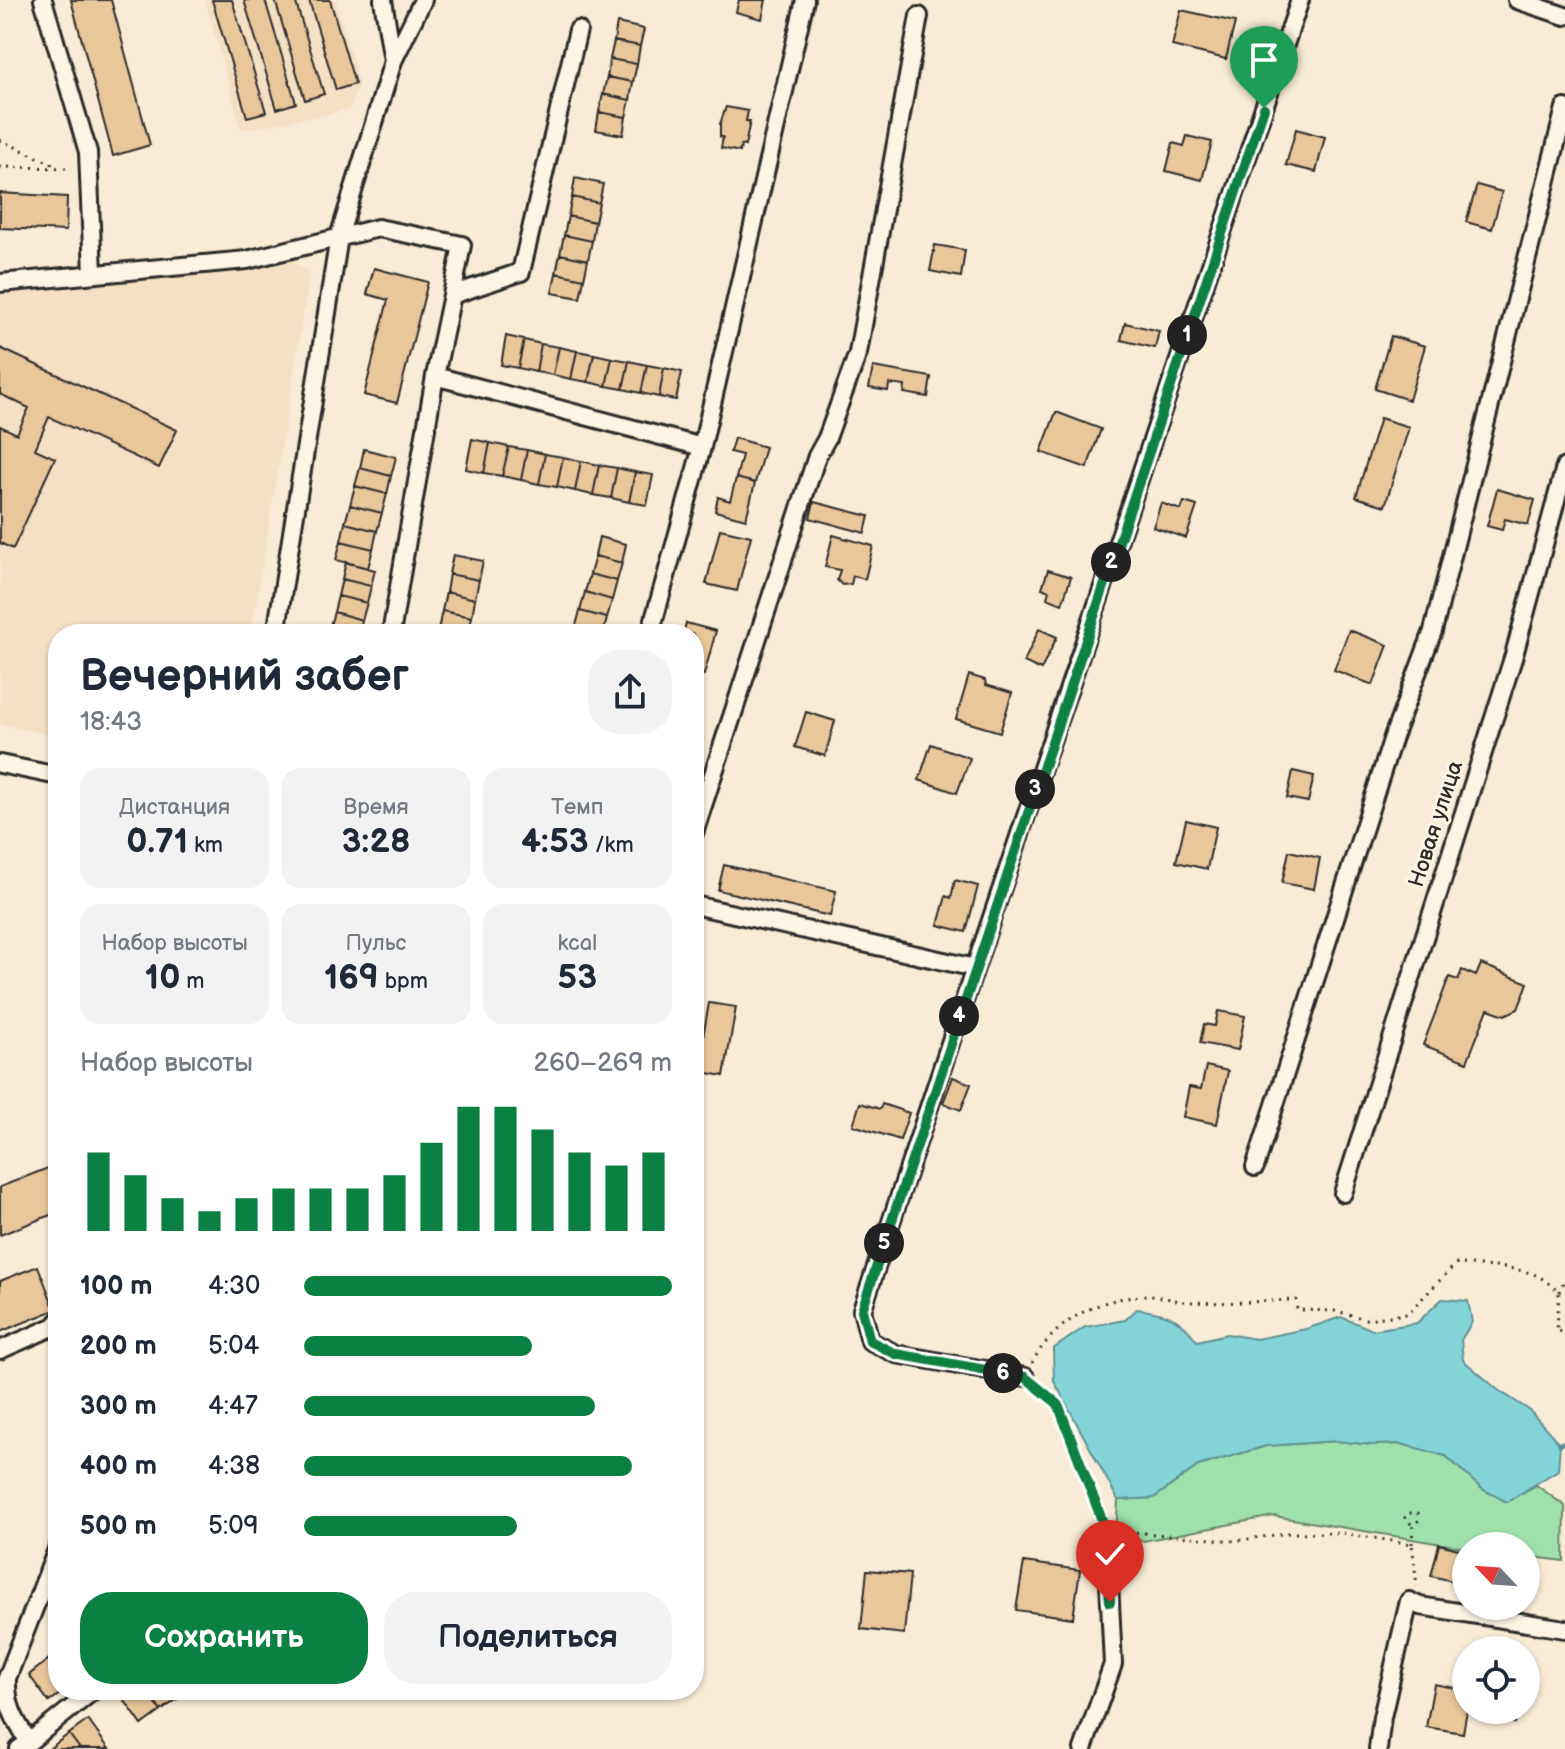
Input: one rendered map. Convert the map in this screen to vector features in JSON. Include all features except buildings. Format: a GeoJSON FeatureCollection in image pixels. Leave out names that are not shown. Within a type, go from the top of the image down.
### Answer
{"type":"FeatureCollection","features":[{"type":"Feature","properties":{"kind":"street"},"geometry":{"type":"LineString","coordinates":[[43,0],[88,152],[93,274]]}},
{"type":"Feature","properties":{"kind":"street"},"geometry":{"type":"LineString","coordinates":[[383,0],[393,61]]}},
{"type":"Feature","properties":{"kind":"street"},"geometry":{"type":"LineString","coordinates":[[278,624],[339,237],[393,61],[423,0]]}},
{"type":"Feature","properties":{"kind":"street"},"geometry":{"type":"LineString","coordinates":[[653,624],[702,447],[805,0]]}},
{"type":"Feature","properties":{"kind":"street"},"geometry":{"type":"LineString","coordinates":[[1025,1377],[896,1354],[870,1341],[862,1310],[1300,0]]}},
{"type":"Feature","properties":{"kind":"street"},"geometry":{"type":"LineString","coordinates":[[1517,0],[1565,16]]}},
{"type":"Feature","properties":{"kind":"street"},"geometry":{"type":"LineString","coordinates":[[704,802],[817,456],[827,438],[858,353],[919,16]]}},
{"type":"Feature","properties":{"kind":"street"},"geometry":{"type":"LineString","coordinates":[[452,295],[521,272],[578,30]]}},
{"type":"Feature","properties":{"kind":"street"},"geometry":{"type":"LineString","coordinates":[[1255,1167],[1393,737],[1433,631],[1565,108]]}},
{"type":"Feature","properties":{"kind":"street"},"geometry":{"type":"LineString","coordinates":[[0,283],[247,260],[378,228],[462,245],[435,376],[393,624]]}},
{"type":"Feature","properties":{"kind":"street"},"geometry":{"type":"LineString","coordinates":[[435,376],[702,447]]}},
{"type":"Feature","properties":{"kind":"street","name":"Новая улица"},"geometry":{"type":"LineString","coordinates":[[1343,1193],[1514,655],[1565,467]]}},
{"type":"Feature","properties":{"kind":"street"},"geometry":{"type":"LineString","coordinates":[[0,764],[48,774]]}},
{"type":"Feature","properties":{"kind":"street"},"geometry":{"type":"LineString","coordinates":[[704,907],[975,968]]}},
{"type":"Feature","properties":{"kind":"street"},"geometry":{"type":"LineString","coordinates":[[0,1350],[48,1329]]}},
{"type":"Feature","properties":{"kind":"street"},"geometry":{"type":"LineString","coordinates":[[1083,1749],[1113,1664],[1106,1534]]}},
{"type":"Feature","properties":{"kind":"street"},"geometry":{"type":"LineString","coordinates":[[48,1573],[7,1678],[6,1696],[10,1713],[24,1745],[81,1700]]}},
{"type":"Feature","properties":{"kind":"street"},"geometry":{"type":"LineString","coordinates":[[1378,1749],[1382,1717],[1409,1601],[1420,1606],[1565,1629]]}},
{"type":"Feature","properties":{"kind":"path"},"geometry":{"type":"LineString","coordinates":[[0,140],[61,168]]}},
{"type":"Feature","properties":{"kind":"path"},"geometry":{"type":"LineString","coordinates":[[0,167],[88,168]]}},
{"type":"Feature","properties":{"kind":"path"},"geometry":{"type":"LineString","coordinates":[[1412,1544],[1342,1533],[1288,1533],[1235,1541],[1106,1534],[1058,1404],[1025,1377],[1040,1348],[1056,1330],[1090,1308],[1149,1296],[1190,1302],[1296,1300],[1297,1310],[1336,1311],[1366,1319],[1407,1314],[1457,1263],[1477,1267],[1496,1266],[1536,1274],[1559,1292]]}},
{"type":"Feature","properties":{"kind":"path"},"geometry":{"type":"LineString","coordinates":[[1565,1279],[1559,1292],[1557,1331],[1565,1332]]}},
{"type":"Feature","properties":{"kind":"path"},"geometry":{"type":"LineString","coordinates":[[1413,1526],[1412,1544],[1420,1606]]}},
{"type":"Feature","properties":{"kind":"shaded area"},"geometry":{"type":"Polygon","coordinates":[[[205,0],[336,0],[359,84],[350,110],[241,130],[205,0]]]}},
{"type":"Feature","properties":{"kind":"shaded area"},"geometry":{"type":"Polygon","coordinates":[[[290,258],[310,274],[253,624],[48,624],[48,735],[0,724],[0,295],[290,258]]]}},
{"type":"Feature","properties":{"kind":"green space"},"geometry":{"type":"Polygon","coordinates":[[[1337,1441],[1401,1444],[1446,1456],[1482,1489],[1507,1501],[1536,1485],[1565,1506],[1564,1561],[1540,1558],[1540,1532],[1452,1532],[1452,1546],[1274,1516],[1143,1541],[1116,1535],[1118,1500],[1154,1498],[1198,1466],[1266,1446],[1337,1441]]]}},
{"type":"Feature","properties":{"kind":"water"},"geometry":{"type":"Polygon","coordinates":[[[1442,1299],[1468,1301],[1472,1322],[1461,1340],[1463,1360],[1498,1390],[1529,1410],[1560,1444],[1558,1470],[1507,1502],[1482,1489],[1446,1456],[1401,1444],[1337,1441],[1266,1446],[1198,1466],[1154,1498],[1118,1500],[1054,1381],[1053,1349],[1085,1327],[1125,1320],[1137,1309],[1172,1318],[1185,1326],[1197,1341],[1227,1334],[1256,1339],[1306,1329],[1341,1317],[1373,1330],[1417,1323],[1442,1299]]]}},
{"type":"Feature","properties":{"kind":"waterway"},"geometry":{"type":"LineString","coordinates":[[1560,1444],[1565,1442]]}},
{"type":"Feature","properties":{"kind":"route"},"geometry":{"type":"LineString","coordinates":[[1110,1602],[1105,1528],[1058,1404],[1025,1377],[896,1354],[870,1341],[862,1310],[1264,108]]}}]}
